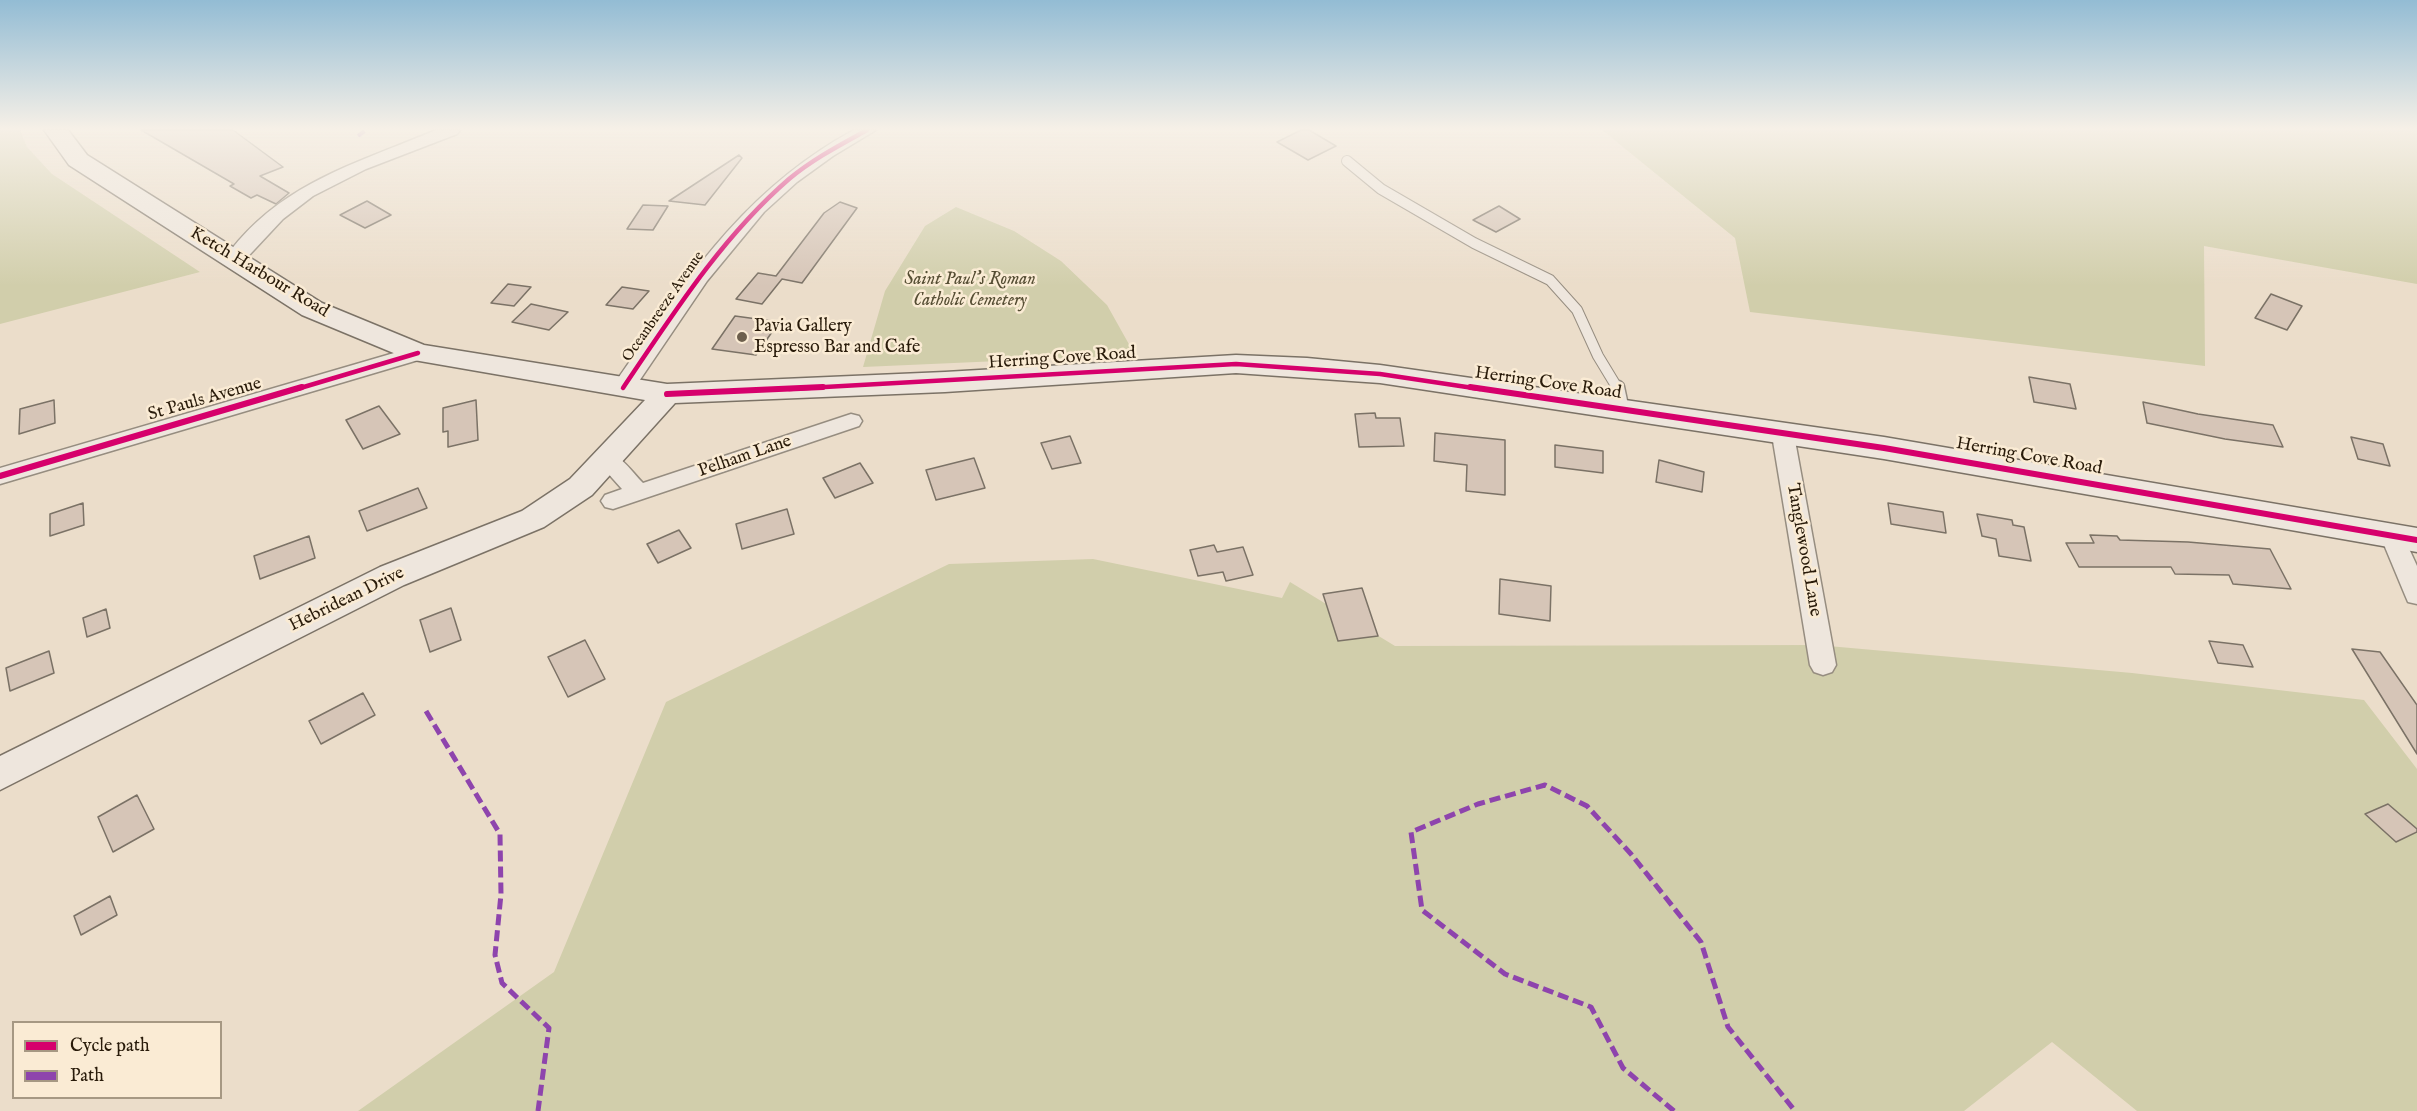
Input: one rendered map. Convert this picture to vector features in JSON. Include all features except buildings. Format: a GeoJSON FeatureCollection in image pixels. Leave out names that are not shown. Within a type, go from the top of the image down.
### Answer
{"type":"FeatureCollection","features":[{"type":"Feature","properties":{"kind":"main road","name":"Ketch Harbour Road"},"geometry":{"type":"LineString","coordinates":[[112,182],[312,309],[418,353],[623,388],[667,393]]}},
{"type":"Feature","properties":{"kind":"main road","name":"Herring Cove Road"},"geometry":{"type":"LineString","coordinates":[[667,393],[945,382],[1236,364],[1307,367],[1380,374],[1783,435],[1884,448],[2404,537]]}},
{"type":"Feature","properties":{"kind":"main road","name":"Hebridean Drive"},"geometry":{"type":"LineString","coordinates":[[0,774],[392,576],[533,519],[557,506],[581,487],[667,393]]}},
{"type":"Feature","properties":{"kind":"street"},"geometry":{"type":"LineString","coordinates":[[233,261],[277,216],[306,193],[327,182]]}},
{"type":"Feature","properties":{"kind":"street","name":"Oceanbreeze Avenue"},"geometry":{"type":"LineString","coordinates":[[623,388],[705,266],[766,200],[789,182]]}},
{"type":"Feature","properties":{"kind":"street","name":"St Pauls Avenue"},"geometry":{"type":"LineString","coordinates":[[0,476],[418,353]]}},
{"type":"Feature","properties":{"kind":"street","name":"Pelham Lane"},"geometry":{"type":"LineString","coordinates":[[613,501],[851,421]]}},
{"type":"Feature","properties":{"kind":"street","name":"Tanglewood Lane"},"geometry":{"type":"LineString","coordinates":[[1783,435],[1823,665]]}},
{"type":"Feature","properties":{"kind":"street"},"geometry":{"type":"LineString","coordinates":[[607,460],[638,492]]}},
{"type":"Feature","properties":{"kind":"street"},"geometry":{"type":"LineString","coordinates":[[2404,537],[2417,595]]}},
{"type":"Feature","properties":{"kind":"lane"},"geometry":{"type":"LineString","coordinates":[[1372,182],[1474,243],[1550,280],[1577,310],[1598,356],[1618,388],[1623,410]]}},
{"type":"Feature","properties":{"kind":"green space"},"geometry":{"type":"Polygon","coordinates":[[[0,182],[64,182],[200,272],[0,324],[0,182]]]}},
{"type":"Feature","properties":{"kind":"green space"},"geometry":{"type":"Polygon","coordinates":[[[1666,182],[2417,182],[2417,284],[2204,246],[2205,366],[1750,312],[1735,238],[1666,182]]]}},
{"type":"Feature","properties":{"kind":"green space","name":"Saint Paul's Roman Catholic Cemetery"},"geometry":{"type":"Polygon","coordinates":[[[956,207],[1014,231],[1061,261],[1107,305],[1135,355],[863,367],[885,291],[925,226],[956,207]]]}},
{"type":"Feature","properties":{"kind":"green space"},"geometry":{"type":"Polygon","coordinates":[[[1093,559],[1282,598],[1290,582],[1395,646],[1817,645],[2132,673],[2364,700],[2417,769],[2417,1111],[2137,1111],[2052,1042],[1964,1111],[358,1111],[554,972],[666,702],[949,564],[1093,559]]]}},
{"type":"Feature","properties":{"kind":"marked path"},"geometry":{"type":"LineString","coordinates":[[426,711],[500,834],[501,894],[495,955],[502,983],[549,1028],[538,1111]]}},
{"type":"Feature","properties":{"kind":"marked path"},"geometry":{"type":"LineString","coordinates":[[1674,1111],[1623,1068],[1591,1007],[1505,974],[1422,910],[1411,832],[1478,804],[1545,785],[1587,806],[1631,854],[1701,942],[1728,1027],[1795,1111]]}},
{"type":"Feature","properties":{"kind":"cycle path"},"geometry":{"type":"LineString","coordinates":[[623,388],[674,313],[728,241],[758,208],[787,182]]}},
{"type":"Feature","properties":{"kind":"cycle path"},"geometry":{"type":"LineString","coordinates":[[0,476],[418,353]]}},
{"type":"Feature","properties":{"kind":"cycle path"},"geometry":{"type":"LineString","coordinates":[[667,394],[945,382],[1236,364],[1307,367],[1380,374],[1884,448],[2417,540]]}},
{"type":"Feature","properties":{"kind":"place","name":"Pavia Gallery Espresso Bar and Cafe"},"geometry":{"type":"Point","coordinates":[742,337]}}]}
